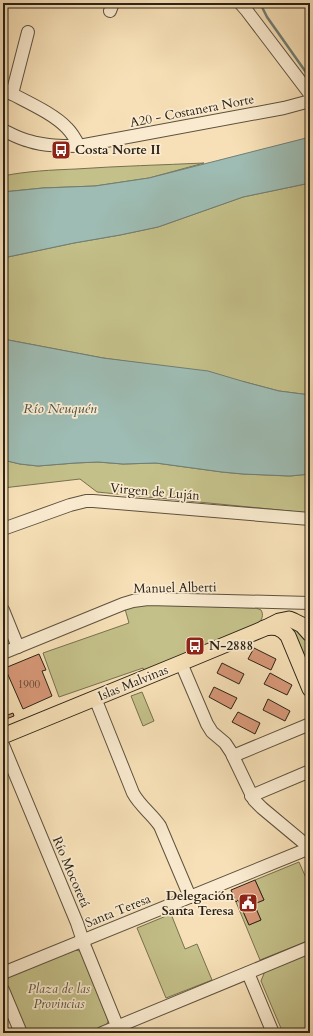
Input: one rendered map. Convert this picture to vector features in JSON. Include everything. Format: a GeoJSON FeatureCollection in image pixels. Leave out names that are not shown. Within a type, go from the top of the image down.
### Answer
{"type":"FeatureCollection","features":[{"type":"Feature","properties":{"kind":"main road","name":"Islas Malvinas"},"geometry":{"type":"LineString","coordinates":[[3,736],[263,629],[279,621],[294,621],[310,634]]}},
{"type":"Feature","properties":{"kind":"main road"},"geometry":{"type":"LineString","coordinates":[[263,629],[276,627],[285,631],[293,646],[310,689]]}},
{"type":"Feature","properties":{"kind":"street"},"geometry":{"type":"LineString","coordinates":[[240,3],[310,94]]}},
{"type":"Feature","properties":{"kind":"street"},"geometry":{"type":"LineString","coordinates":[[28,32],[7,91],[52,115],[68,128],[79,146]]}},
{"type":"Feature","properties":{"kind":"street","name":"A20 - Costanera Norte"},"geometry":{"type":"LineString","coordinates":[[3,130],[28,141],[58,146],[79,146],[284,108],[310,100]]}},
{"type":"Feature","properties":{"kind":"street","name":"Virgen de Luján"},"geometry":{"type":"LineString","coordinates":[[3,529],[70,505],[86,501],[310,519]]}},
{"type":"Feature","properties":{"kind":"street","name":"Manuel Alberti"},"geometry":{"type":"LineString","coordinates":[[3,654],[123,604],[140,599],[310,603]]}},
{"type":"Feature","properties":{"kind":"street"},"geometry":{"type":"LineString","coordinates":[[3,610],[18,647]]}},
{"type":"Feature","properties":{"kind":"street"},"geometry":{"type":"LineString","coordinates":[[181,663],[207,724],[233,756],[251,796],[262,808],[310,848]]}},
{"type":"Feature","properties":{"kind":"street"},"geometry":{"type":"LineString","coordinates":[[95,698],[133,794],[138,802],[160,826],[190,897]]}},
{"type":"Feature","properties":{"kind":"street"},"geometry":{"type":"LineString","coordinates":[[233,756],[310,724]]}},
{"type":"Feature","properties":{"kind":"street","name":"Río Mocoretá"},"geometry":{"type":"LineString","coordinates":[[3,745],[78,923],[82,941],[119,1030]]}},
{"type":"Feature","properties":{"kind":"street"},"geometry":{"type":"LineString","coordinates":[[251,796],[310,771]]}},
{"type":"Feature","properties":{"kind":"street","name":"Santa Teresa"},"geometry":{"type":"LineString","coordinates":[[3,973],[310,848]]}},
{"type":"Feature","properties":{"kind":"street"},"geometry":{"type":"LineString","coordinates":[[102,1033],[119,1030],[310,947]]}},
{"type":"Feature","properties":{"kind":"street"},"geometry":{"type":"LineString","coordinates":[[248,973],[273,1033]]}},
{"type":"Feature","properties":{"kind":"street"},"geometry":{"type":"LineString","coordinates":[[3,990],[21,1033]]}},
{"type":"Feature","properties":{"kind":"green space"},"geometry":{"type":"Polygon","coordinates":[[[204,163],[149,178],[95,186],[43,188],[3,192],[3,176],[21,173],[124,166],[204,163]]]}},
{"type":"Feature","properties":{"kind":"green space"},"geometry":{"type":"Polygon","coordinates":[[[310,183],[310,395],[279,391],[245,382],[153,365],[103,358],[3,339],[3,258],[158,227],[243,197],[310,183]]]}},
{"type":"Feature","properties":{"kind":"green space"},"geometry":{"type":"Polygon","coordinates":[[[3,460],[38,466],[98,462],[123,464],[156,463],[243,474],[290,476],[310,474],[310,513],[97,492],[80,479],[3,488],[3,460]]]}},
{"type":"Feature","properties":{"kind":"green space"},"geometry":{"type":"Polygon","coordinates":[[[137,604],[256,608],[261,610],[262,616],[258,624],[144,671],[143,668],[59,697],[43,653],[129,623],[125,609],[137,604]]]}},
{"type":"Feature","properties":{"kind":"green space"},"geometry":{"type":"Polygon","coordinates":[[[289,624],[307,635],[310,643],[310,679],[289,624]]]}},
{"type":"Feature","properties":{"kind":"green space"},"geometry":{"type":"Polygon","coordinates":[[[142,692],[154,721],[143,726],[131,696],[142,692]]]}},
{"type":"Feature","properties":{"kind":"green space"},"geometry":{"type":"Polygon","coordinates":[[[299,862],[310,887],[310,940],[260,960],[236,902],[238,900],[249,925],[261,920],[254,904],[264,900],[255,880],[299,862]]]}},
{"type":"Feature","properties":{"kind":"green space"},"geometry":{"type":"Polygon","coordinates":[[[171,914],[185,949],[197,944],[212,980],[166,998],[137,928],[171,914]]]}},
{"type":"Feature","properties":{"kind":"green space","name":"Plaza de las Provincias"},"geometry":{"type":"Polygon","coordinates":[[[75,950],[80,951],[82,954],[108,1022],[105,1026],[88,1033],[25,1033],[6,987],[7,979],[75,950]]]}},
{"type":"Feature","properties":{"kind":"green space"},"geometry":{"type":"Polygon","coordinates":[[[310,953],[310,1033],[283,1033],[261,981],[265,971],[310,953]]]}},
{"type":"Feature","properties":{"kind":"water"},"geometry":{"type":"Polygon","coordinates":[[[310,137],[310,183],[243,197],[158,227],[3,258],[3,192],[43,188],[95,186],[149,178],[310,137]]]}},
{"type":"Feature","properties":{"kind":"water","name":"Río Neuquén"},"geometry":{"type":"Polygon","coordinates":[[[3,339],[103,358],[208,371],[279,391],[310,395],[310,474],[290,476],[243,474],[156,463],[123,464],[98,462],[38,466],[3,460],[3,339]]]}},
{"type":"Feature","properties":{"kind":"building"},"geometry":{"type":"Polygon","coordinates":[[[254,648],[276,659],[271,670],[248,659],[254,648]]]}},
{"type":"Feature","properties":{"kind":"building"},"geometry":{"type":"Polygon","coordinates":[[[39,654],[46,670],[42,671],[52,696],[23,709],[5,668],[39,654]]]}},
{"type":"Feature","properties":{"kind":"building"},"geometry":{"type":"Polygon","coordinates":[[[222,663],[244,674],[239,684],[217,673],[222,663]]]}},
{"type":"Feature","properties":{"kind":"building"},"geometry":{"type":"Polygon","coordinates":[[[270,673],[292,685],[287,695],[264,684],[270,673]]]}},
{"type":"Feature","properties":{"kind":"building"},"geometry":{"type":"Polygon","coordinates":[[[214,687],[237,698],[231,709],[209,697],[214,687]]]}},
{"type":"Feature","properties":{"kind":"building"},"geometry":{"type":"Polygon","coordinates":[[[268,699],[290,711],[285,721],[263,710],[268,699]]]}},
{"type":"Feature","properties":{"kind":"building"},"geometry":{"type":"Polygon","coordinates":[[[238,712],[260,723],[255,734],[232,722],[238,712]]]}},
{"type":"Feature","properties":{"kind":"building"},"geometry":{"type":"Polygon","coordinates":[[[13,713],[14,716],[6,719],[5,716],[13,713]]]}},
{"type":"Feature","properties":{"kind":"building","name":"Delegación Santa Teresa"},"geometry":{"type":"Polygon","coordinates":[[[255,880],[264,900],[254,904],[261,920],[249,925],[238,900],[236,902],[231,890],[255,880]]]}},
{"type":"Feature","properties":{"kind":"waterway"},"geometry":{"type":"LineString","coordinates":[[260,3],[267,17],[310,78]]}},
{"type":"Feature","properties":{"kind":"place","name":"Costa Norte II"},"geometry":{"type":"Point","coordinates":[61,150]}},
{"type":"Feature","properties":{"kind":"place","name":"N-2888"},"geometry":{"type":"Point","coordinates":[195,646]}},
{"type":"Feature","properties":{"kind":"place","name":"Delegación Santa Teresa"},"geometry":{"type":"Point","coordinates":[248,903]}}]}
